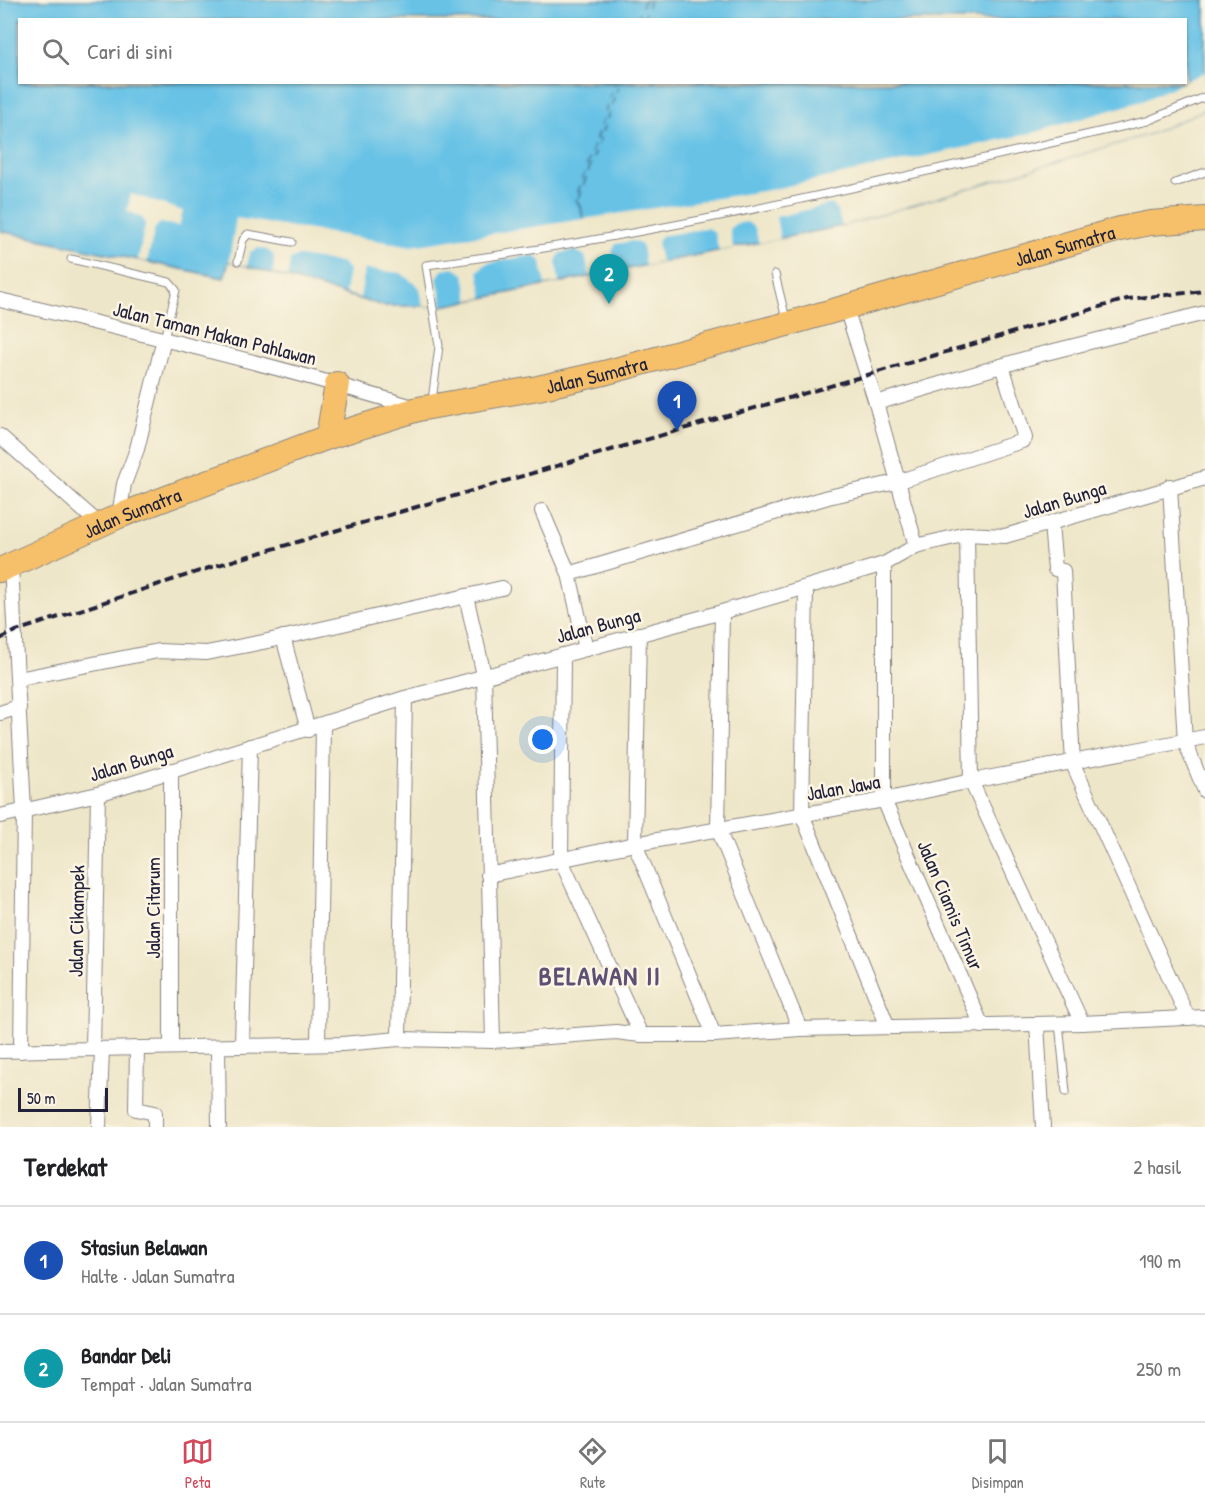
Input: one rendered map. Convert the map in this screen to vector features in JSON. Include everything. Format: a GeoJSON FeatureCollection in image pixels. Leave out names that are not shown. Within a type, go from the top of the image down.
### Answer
{"type":"FeatureCollection","features":[{"type":"Feature","properties":{"kind":"highway","name":"Jalan Sumatra"},"geometry":{"type":"LineString","coordinates":[[5,567],[109,520],[328,437],[425,407],[582,378],[846,308],[1120,229],[1150,223],[1205,219]]}},
{"type":"Feature","properties":{"kind":"highway"},"geometry":{"type":"LineString","coordinates":[[328,437],[337,384]]}},
{"type":"Feature","properties":{"kind":"street","name":"Jalan Taman Makan Pahlawan"},"geometry":{"type":"LineString","coordinates":[[0,300],[164,339],[425,407]]}},
{"type":"Feature","properties":{"kind":"street"},"geometry":{"type":"LineString","coordinates":[[846,308],[916,546]]}},
{"type":"Feature","properties":{"kind":"street"},"geometry":{"type":"LineString","coordinates":[[876,404],[1002,366],[1205,313]]}},
{"type":"Feature","properties":{"kind":"street"},"geometry":{"type":"LineString","coordinates":[[0,436],[109,520],[137,449],[164,339]]}},
{"type":"Feature","properties":{"kind":"street"},"geometry":{"type":"LineString","coordinates":[[569,574],[828,497],[897,482],[1025,439],[1002,366]]}},
{"type":"Feature","properties":{"kind":"street","name":"Jalan Bunga"},"geometry":{"type":"LineString","coordinates":[[0,816],[98,794],[484,675],[722,612],[745,603],[806,589],[884,564],[916,546],[967,534],[1005,536],[1051,524],[1170,486],[1205,478]]}},
{"type":"Feature","properties":{"kind":"street"},"geometry":{"type":"LineString","coordinates":[[1170,486],[1185,742],[1205,791]]}},
{"type":"Feature","properties":{"kind":"street"},"geometry":{"type":"LineString","coordinates":[[542,511],[569,574],[586,649]]}},
{"type":"Feature","properties":{"kind":"street"},"geometry":{"type":"LineString","coordinates":[[1051,524],[1055,568],[1063,571],[1073,764],[1188,1018]]}},
{"type":"Feature","properties":{"kind":"street"},"geometry":{"type":"LineString","coordinates":[[967,534],[971,781],[1082,1023]]}},
{"type":"Feature","properties":{"kind":"street"},"geometry":{"type":"LineString","coordinates":[[884,564],[884,800]]}},
{"type":"Feature","properties":{"kind":"street"},"geometry":{"type":"LineString","coordinates":[[5,567],[18,679],[24,810],[21,1051]]}},
{"type":"Feature","properties":{"kind":"street"},"geometry":{"type":"LineString","coordinates":[[18,679],[158,651],[206,653],[502,588]]}},
{"type":"Feature","properties":{"kind":"street"},"geometry":{"type":"LineString","coordinates":[[806,589],[802,814],[888,1027]]}},
{"type":"Feature","properties":{"kind":"street"},"geometry":{"type":"LineString","coordinates":[[466,596],[484,675],[493,1041]]}},
{"type":"Feature","properties":{"kind":"street"},"geometry":{"type":"LineString","coordinates":[[722,612],[718,829],[800,1029]]}},
{"type":"Feature","properties":{"kind":"street"},"geometry":{"type":"LineString","coordinates":[[639,634],[635,844],[714,1035]]}},
{"type":"Feature","properties":{"kind":"street"},"geometry":{"type":"LineString","coordinates":[[283,637],[308,730]]}},
{"type":"Feature","properties":{"kind":"street"},"geometry":{"type":"LineString","coordinates":[[563,655],[561,860],[640,1035]]}},
{"type":"Feature","properties":{"kind":"street"},"geometry":{"type":"LineString","coordinates":[[399,1040],[405,698]]}},
{"type":"Feature","properties":{"kind":"street"},"geometry":{"type":"LineString","coordinates":[[0,713],[19,707]]}},
{"type":"Feature","properties":{"kind":"street"},"geometry":{"type":"LineString","coordinates":[[318,1043],[323,724]]}},
{"type":"Feature","properties":{"kind":"street","name":"Jalan Jawa"},"geometry":{"type":"LineString","coordinates":[[488,875],[635,844],[884,800],[971,781],[1073,764],[1205,737]]}},
{"type":"Feature","properties":{"kind":"street"},"geometry":{"type":"LineString","coordinates":[[242,1046],[250,746]]}},
{"type":"Feature","properties":{"kind":"street","name":"Jalan Citarum"},"geometry":{"type":"LineString","coordinates":[[171,770],[171,1047]]}},
{"type":"Feature","properties":{"kind":"street","name":"Jalan Cikampek"},"geometry":{"type":"LineString","coordinates":[[98,794],[99,1127]]}},
{"type":"Feature","properties":{"kind":"street","name":"Jalan Ciamis Timur"},"geometry":{"type":"LineString","coordinates":[[884,800],[982,1026]]}},
{"type":"Feature","properties":{"kind":"street"},"geometry":{"type":"LineString","coordinates":[[0,1051],[218,1047],[399,1040],[493,1041],[616,1032],[640,1035],[714,1035],[800,1029],[982,1026],[1205,1017]]}},
{"type":"Feature","properties":{"kind":"street"},"geometry":{"type":"LineString","coordinates":[[1038,1024],[1043,1127]]}},
{"type":"Feature","properties":{"kind":"street"},"geometry":{"type":"LineString","coordinates":[[218,1047],[219,1127]]}},
{"type":"Feature","properties":{"kind":"street"},"geometry":{"type":"LineString","coordinates":[[136,1048],[136,1109],[155,1113],[155,1127]]}},
{"type":"Feature","properties":{"kind":"lane"},"geometry":{"type":"LineString","coordinates":[[425,407],[439,346],[426,265],[588,240],[772,206],[1147,121],[1205,98]]}},
{"type":"Feature","properties":{"kind":"lane"},"geometry":{"type":"LineString","coordinates":[[1175,183],[1205,172]]}},
{"type":"Feature","properties":{"kind":"lane"},"geometry":{"type":"LineString","coordinates":[[238,261],[243,240],[248,234],[291,242]]}},
{"type":"Feature","properties":{"kind":"lane"},"geometry":{"type":"LineString","coordinates":[[71,259],[169,282],[176,290],[164,339]]}},
{"type":"Feature","properties":{"kind":"lane"},"geometry":{"type":"LineString","coordinates":[[775,274],[787,324]]}},
{"type":"Feature","properties":{"kind":"lane"},"geometry":{"type":"LineString","coordinates":[[1059,1023],[1066,1092]]}},
{"type":"Feature","properties":{"kind":"water"},"geometry":{"type":"Polygon","coordinates":[[[0,0],[1205,0],[1205,109],[1152,133],[842,226],[443,306],[384,306],[229,261],[224,278],[0,231],[0,0]]]}},
{"type":"Feature","properties":{"kind":"pier"},"geometry":{"type":"Polygon","coordinates":[[[1205,72],[1205,109],[1152,133],[842,226],[838,212],[832,204],[776,217],[780,239],[759,243],[755,228],[747,222],[735,224],[730,229],[733,248],[719,251],[715,234],[709,228],[661,236],[657,242],[661,262],[645,266],[642,245],[633,241],[616,244],[612,251],[617,271],[590,276],[585,256],[575,250],[560,253],[556,261],[559,283],[545,285],[541,261],[534,255],[487,263],[478,271],[483,298],[469,300],[464,274],[454,268],[442,270],[437,278],[443,306],[423,306],[420,288],[401,273],[365,269],[360,298],[345,293],[349,270],[343,263],[299,256],[290,260],[288,277],[273,273],[274,256],[268,250],[258,248],[250,252],[247,266],[229,261],[236,218],[412,246],[769,190],[1036,132],[1142,101],[1179,84],[1187,84],[1187,80],[1205,72]]]}},
{"type":"Feature","properties":{"kind":"pier"},"geometry":{"type":"Polygon","coordinates":[[[131,194],[183,211],[179,226],[160,223],[155,228],[147,262],[138,260],[145,225],[142,217],[127,211],[131,194]]]}},
{"type":"Feature","properties":{"kind":"ferry route"},"geometry":{"type":"LineString","coordinates":[[638,18],[644,0]]}},
{"type":"Feature","properties":{"kind":"ferry route"},"geometry":{"type":"LineString","coordinates":[[644,18],[650,0]]}},
{"type":"Feature","properties":{"kind":"ferry route"},"geometry":{"type":"LineString","coordinates":[[584,219],[576,198],[614,84]]}},
{"type":"Feature","properties":{"kind":"ferry route"},"geometry":{"type":"LineString","coordinates":[[582,212],[579,198],[619,84]]}},
{"type":"Feature","properties":{"kind":"railway"},"geometry":{"type":"LineString","coordinates":[[0,639],[16,631],[215,566],[1127,299],[1205,291]]}},
{"type":"Feature","properties":{"kind":"place","name":"Bandar Deli"},"geometry":{"type":"Point","coordinates":[609,304]}},
{"type":"Feature","properties":{"kind":"place","name":"Stasiun Belawan"},"geometry":{"type":"Point","coordinates":[677,431]}},
{"type":"Feature","properties":{"kind":"district","name":"BELAWAN II"},"geometry":{"type":"Point","coordinates":[600,975]}}]}
